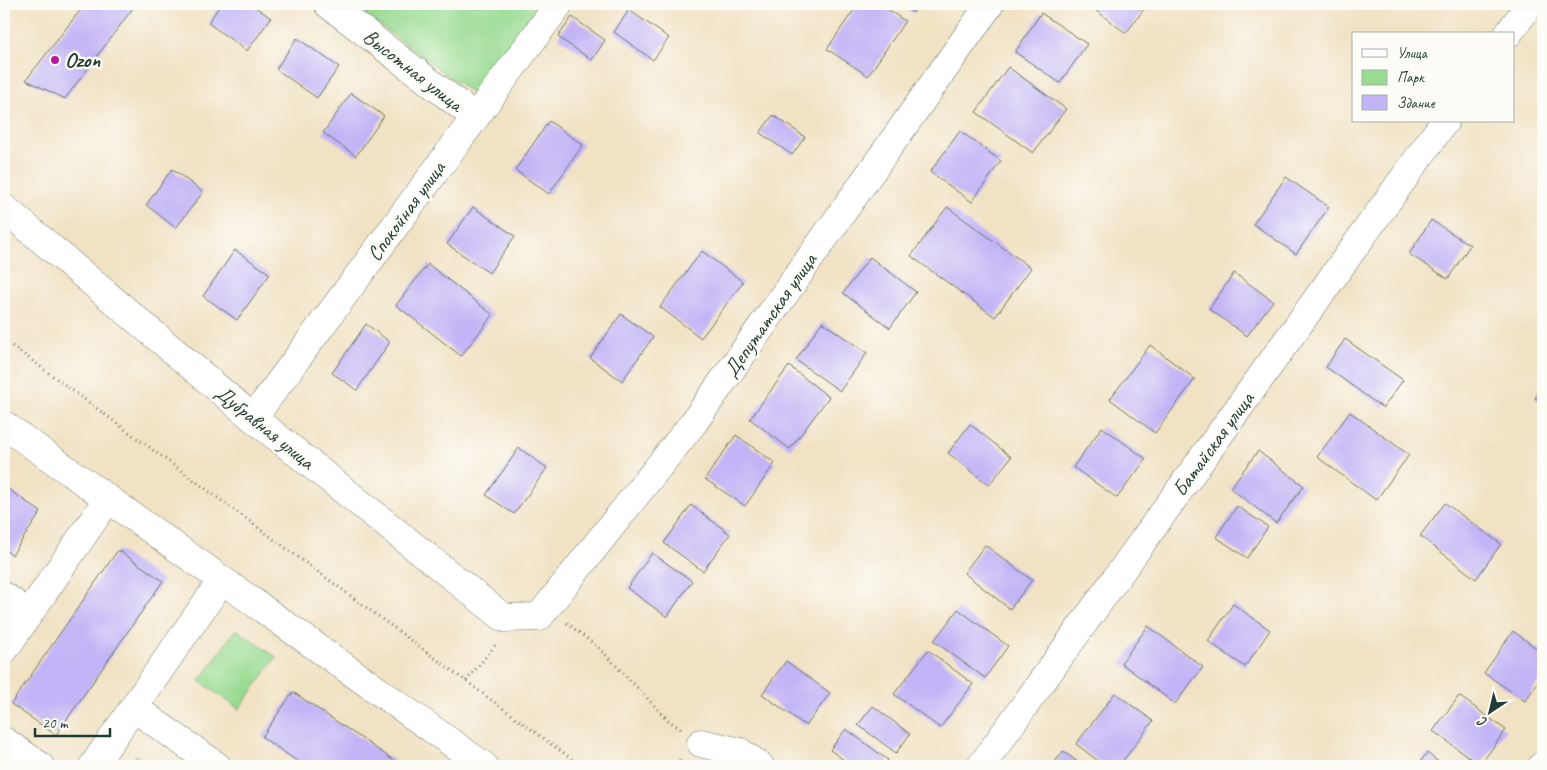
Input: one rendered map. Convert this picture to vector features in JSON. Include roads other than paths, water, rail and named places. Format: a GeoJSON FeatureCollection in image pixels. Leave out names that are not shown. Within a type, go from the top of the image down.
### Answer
{"type":"FeatureCollection","features":[{"type":"Feature","properties":{"kind":"street","name":"Высотная улица"},"geometry":{"type":"LineString","coordinates":[[328,4],[475,117]]}},
{"type":"Feature","properties":{"kind":"street","name":"Спокойная улица"},"geometry":{"type":"LineString","coordinates":[[253,418],[559,4]]}},
{"type":"Feature","properties":{"kind":"street","name":"Депутатская улица"},"geometry":{"type":"LineString","coordinates":[[534,614],[694,422],[990,4]]}},
{"type":"Feature","properties":{"kind":"street"},"geometry":{"type":"LineString","coordinates":[[1509,32],[1530,4]]}},
{"type":"Feature","properties":{"kind":"street","name":"Батайская улица"},"geometry":{"type":"LineString","coordinates":[[981,766],[1445,122]]}},
{"type":"Feature","properties":{"kind":"street","name":"Дубравная улица"},"geometry":{"type":"LineString","coordinates":[[4,208],[253,418],[504,618],[534,614]]}},
{"type":"Feature","properties":{"kind":"street"},"geometry":{"type":"LineString","coordinates":[[4,425],[484,766]]}},
{"type":"Feature","properties":{"kind":"street"},"geometry":{"type":"LineString","coordinates":[[4,650],[108,499]]}},
{"type":"Feature","properties":{"kind":"street"},"geometry":{"type":"LineString","coordinates":[[93,766],[222,580]]}},
{"type":"Feature","properties":{"kind":"street"},"geometry":{"type":"LineString","coordinates":[[4,596],[29,614]]}},
{"type":"Feature","properties":{"kind":"street"},"geometry":{"type":"LineString","coordinates":[[134,708],[217,766]]}},
{"type":"Feature","properties":{"kind":"street"},"geometry":{"type":"LineString","coordinates":[[4,741],[40,766]]}},
{"type":"Feature","properties":{"kind":"street"},"geometry":{"type":"LineString","coordinates":[[701,743],[740,752],[760,766]]}},
{"type":"Feature","properties":{"kind":"place","name":"Ozon"},"geometry":{"type":"Point","coordinates":[55,60]}}]}
